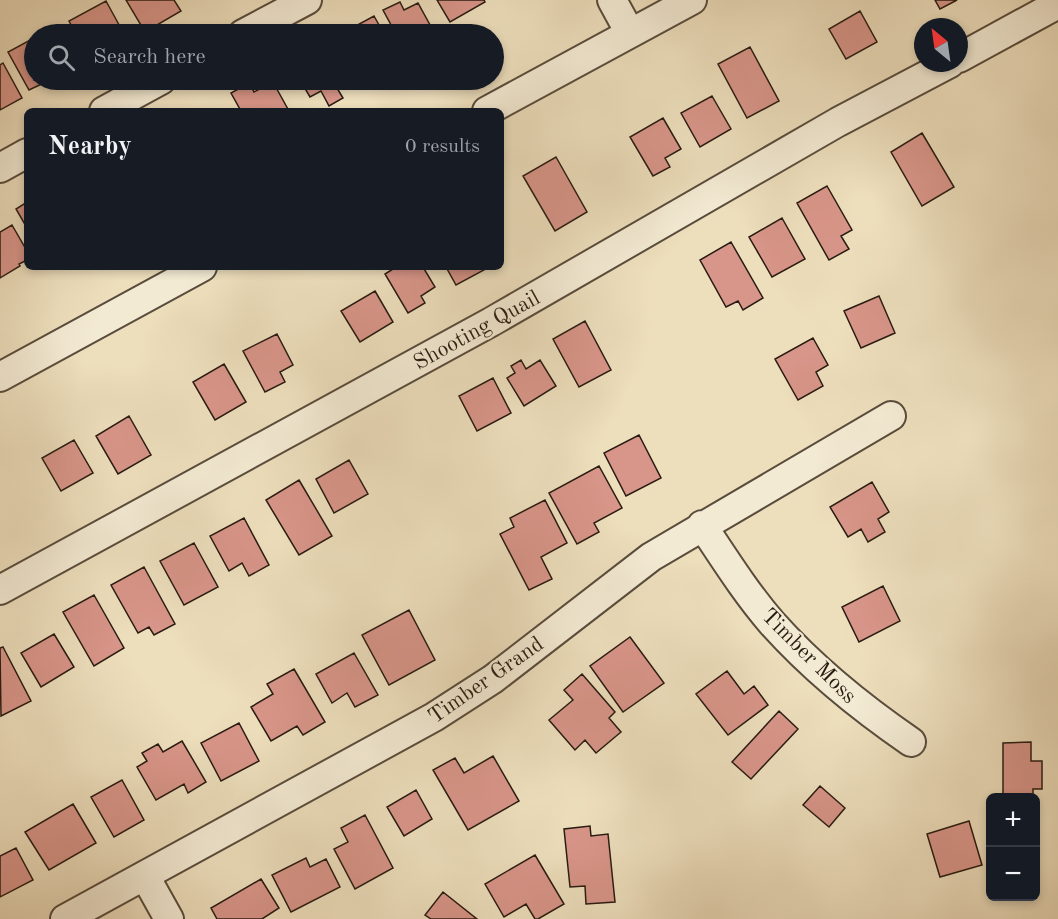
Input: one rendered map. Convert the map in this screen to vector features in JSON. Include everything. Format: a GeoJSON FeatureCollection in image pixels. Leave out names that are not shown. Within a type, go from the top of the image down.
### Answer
{"type":"FeatureCollection","features":[{"type":"Feature","properties":{"kind":"street"},"geometry":{"type":"LineString","coordinates":[[262,24],[306,0]]}},
{"type":"Feature","properties":{"kind":"street"},"geometry":{"type":"LineString","coordinates":[[612,0],[630,33]]}},
{"type":"Feature","properties":{"kind":"street"},"geometry":{"type":"LineString","coordinates":[[492,108],[692,0]]}},
{"type":"Feature","properties":{"kind":"street"},"geometry":{"type":"LineString","coordinates":[[968,53],[1058,4]]}},
{"type":"Feature","properties":{"kind":"street","name":"Shooting Quail"},"geometry":{"type":"LineString","coordinates":[[0,590],[491,322],[838,122],[933,72]]}},
{"type":"Feature","properties":{"kind":"street"},"geometry":{"type":"LineString","coordinates":[[110,108],[143,90]]}},
{"type":"Feature","properties":{"kind":"street"},"geometry":{"type":"LineString","coordinates":[[0,168],[24,155]]}},
{"type":"Feature","properties":{"kind":"street"},"geometry":{"type":"LineString","coordinates":[[0,377],[196,270]]}},
{"type":"Feature","properties":{"kind":"street","name":"Timber Grand"},"geometry":{"type":"LineString","coordinates":[[65,919],[434,717],[493,679],[651,557],[891,416]]}},
{"type":"Feature","properties":{"kind":"street","name":"Timber Moss"},"geometry":{"type":"LineString","coordinates":[[702,525],[771,622],[829,680],[912,742]]}},
{"type":"Feature","properties":{"kind":"street"},"geometry":{"type":"LineString","coordinates":[[145,876],[169,919]]}},
{"type":"Feature","properties":{"kind":"building"},"geometry":{"type":"Polygon","coordinates":[[[126,0],[174,0],[181,11],[159,24],[140,24],[126,0]]]}},
{"type":"Feature","properties":{"kind":"building"},"geometry":{"type":"Polygon","coordinates":[[[437,0],[484,0],[485,2],[450,22],[437,0]]]}},
{"type":"Feature","properties":{"kind":"building"},"geometry":{"type":"Polygon","coordinates":[[[935,0],[957,0],[940,9],[935,0]]]}},
{"type":"Feature","properties":{"kind":"building"},"geometry":{"type":"Polygon","coordinates":[[[106,1],[119,24],[71,24],[69,21],[106,1]]]}},
{"type":"Feature","properties":{"kind":"building"},"geometry":{"type":"Polygon","coordinates":[[[400,2],[404,10],[418,3],[430,24],[391,24],[383,10],[400,2]]]}},
{"type":"Feature","properties":{"kind":"building"},"geometry":{"type":"Polygon","coordinates":[[[860,11],[877,42],[846,59],[829,29],[860,11]]]}},
{"type":"Feature","properties":{"kind":"building"},"geometry":{"type":"Polygon","coordinates":[[[374,16],[378,24],[359,24],[374,16]]]}},
{"type":"Feature","properties":{"kind":"building"},"geometry":{"type":"Polygon","coordinates":[[[24,43],[24,81],[8,52],[24,43]]]}},
{"type":"Feature","properties":{"kind":"building"},"geometry":{"type":"Polygon","coordinates":[[[750,47],[779,101],[747,118],[718,64],[750,47]]]}},
{"type":"Feature","properties":{"kind":"building"},"geometry":{"type":"Polygon","coordinates":[[[3,63],[22,98],[0,110],[0,65],[3,63]]]}},
{"type":"Feature","properties":{"kind":"building"},"geometry":{"type":"Polygon","coordinates":[[[236,90],[253,90],[254,92],[277,90],[287,108],[239,108],[231,93],[236,90]]]}},
{"type":"Feature","properties":{"kind":"building"},"geometry":{"type":"Polygon","coordinates":[[[306,90],[338,90],[343,98],[329,106],[321,91],[310,97],[306,90]]]}},
{"type":"Feature","properties":{"kind":"building"},"geometry":{"type":"Polygon","coordinates":[[[712,96],[731,129],[700,147],[681,113],[712,96]]]}},
{"type":"Feature","properties":{"kind":"building"},"geometry":{"type":"Polygon","coordinates":[[[663,118],[681,149],[665,158],[670,167],[653,176],[630,137],[663,118]]]}},
{"type":"Feature","properties":{"kind":"building"},"geometry":{"type":"Polygon","coordinates":[[[922,133],[954,187],[922,206],[891,152],[922,133]]]}},
{"type":"Feature","properties":{"kind":"building"},"geometry":{"type":"Polygon","coordinates":[[[556,157],[587,212],[555,231],[523,176],[556,157]]]}},
{"type":"Feature","properties":{"kind":"building"},"geometry":{"type":"Polygon","coordinates":[[[827,186],[852,230],[841,236],[849,249],[829,260],[797,203],[827,186]]]}},
{"type":"Feature","properties":{"kind":"building"},"geometry":{"type":"Polygon","coordinates":[[[24,204],[24,223],[16,209],[24,204]]]}},
{"type":"Feature","properties":{"kind":"building"},"geometry":{"type":"Polygon","coordinates":[[[782,218],[805,259],[772,277],[749,237],[782,218]]]}},
{"type":"Feature","properties":{"kind":"building"},"geometry":{"type":"Polygon","coordinates":[[[12,225],[24,246],[24,262],[0,278],[0,232],[12,225]]]}},
{"type":"Feature","properties":{"kind":"building"},"geometry":{"type":"Polygon","coordinates":[[[731,242],[763,298],[743,310],[738,301],[726,307],[700,260],[731,242]]]}},
{"type":"Feature","properties":{"kind":"building"},"geometry":{"type":"Polygon","coordinates":[[[391,270],[425,270],[435,287],[421,296],[425,303],[408,313],[385,274],[391,270]]]}},
{"type":"Feature","properties":{"kind":"building"},"geometry":{"type":"Polygon","coordinates":[[[448,270],[484,270],[456,285],[448,270]]]}},
{"type":"Feature","properties":{"kind":"building"},"geometry":{"type":"Polygon","coordinates":[[[375,291],[393,322],[360,342],[341,311],[375,291]]]}},
{"type":"Feature","properties":{"kind":"building"},"geometry":{"type":"Polygon","coordinates":[[[879,296],[895,333],[861,348],[844,311],[879,296]]]}},
{"type":"Feature","properties":{"kind":"building"},"geometry":{"type":"Polygon","coordinates":[[[585,321],[611,370],[579,387],[553,339],[585,321]]]}},
{"type":"Feature","properties":{"kind":"building"},"geometry":{"type":"Polygon","coordinates":[[[277,334],[293,365],[280,372],[285,382],[265,392],[243,351],[277,334]]]}},
{"type":"Feature","properties":{"kind":"building"},"geometry":{"type":"Polygon","coordinates":[[[813,338],[828,365],[816,372],[823,386],[798,400],[775,359],[813,338]]]}},
{"type":"Feature","properties":{"kind":"building"},"geometry":{"type":"Polygon","coordinates":[[[521,360],[526,369],[540,360],[556,386],[524,406],[507,378],[515,373],[511,366],[521,360]]]}},
{"type":"Feature","properties":{"kind":"building"},"geometry":{"type":"Polygon","coordinates":[[[224,364],[246,402],[215,420],[193,382],[224,364]]]}},
{"type":"Feature","properties":{"kind":"building"},"geometry":{"type":"Polygon","coordinates":[[[493,378],[511,413],[477,431],[459,396],[493,378]]]}},
{"type":"Feature","properties":{"kind":"building"},"geometry":{"type":"Polygon","coordinates":[[[129,416],[151,455],[118,474],[96,436],[129,416]]]}},
{"type":"Feature","properties":{"kind":"building"},"geometry":{"type":"Polygon","coordinates":[[[639,435],[661,478],[626,496],[604,453],[639,435]]]}},
{"type":"Feature","properties":{"kind":"building"},"geometry":{"type":"Polygon","coordinates":[[[74,440],[93,473],[61,491],[42,458],[74,440]]]}},
{"type":"Feature","properties":{"kind":"building"},"geometry":{"type":"Polygon","coordinates":[[[349,460],[368,494],[334,513],[316,479],[349,460]]]}},
{"type":"Feature","properties":{"kind":"building"},"geometry":{"type":"Polygon","coordinates":[[[599,466],[622,508],[594,523],[599,532],[577,544],[549,493],[599,466]]]}},
{"type":"Feature","properties":{"kind":"building"},"geometry":{"type":"Polygon","coordinates":[[[299,480],[332,536],[299,555],[266,500],[299,480]]]}},
{"type":"Feature","properties":{"kind":"building"},"geometry":{"type":"Polygon","coordinates":[[[872,482],[889,512],[878,519],[885,532],[868,542],[861,529],[848,537],[830,507],[872,482]]]}},
{"type":"Feature","properties":{"kind":"building"},"geometry":{"type":"Polygon","coordinates":[[[545,500],[567,543],[541,557],[552,579],[529,590],[500,534],[514,527],[510,518],[545,500]]]}},
{"type":"Feature","properties":{"kind":"building"},"geometry":{"type":"Polygon","coordinates":[[[244,518],[269,565],[249,576],[242,563],[229,571],[210,536],[244,518]]]}},
{"type":"Feature","properties":{"kind":"building"},"geometry":{"type":"Polygon","coordinates":[[[194,543],[218,587],[184,605],[160,561],[194,543]]]}},
{"type":"Feature","properties":{"kind":"building"},"geometry":{"type":"Polygon","coordinates":[[[144,567],[175,624],[154,635],[149,627],[138,633],[111,585],[144,567]]]}},
{"type":"Feature","properties":{"kind":"building"},"geometry":{"type":"Polygon","coordinates":[[[883,586],[900,621],[859,642],[842,607],[883,586]]]}},
{"type":"Feature","properties":{"kind":"building"},"geometry":{"type":"Polygon","coordinates":[[[94,595],[124,648],[94,666],[63,612],[94,595]]]}},
{"type":"Feature","properties":{"kind":"building"},"geometry":{"type":"Polygon","coordinates":[[[409,610],[435,660],[389,685],[362,635],[409,610]]]}},
{"type":"Feature","properties":{"kind":"building"},"geometry":{"type":"Polygon","coordinates":[[[54,634],[74,667],[41,687],[21,653],[54,634]]]}},
{"type":"Feature","properties":{"kind":"building"},"geometry":{"type":"Polygon","coordinates":[[[630,637],[664,683],[623,712],[590,666],[630,637]]]}},
{"type":"Feature","properties":{"kind":"building"},"geometry":{"type":"Polygon","coordinates":[[[3,647],[31,701],[1,716],[0,648],[3,647]]]}},
{"type":"Feature","properties":{"kind":"building"},"geometry":{"type":"Polygon","coordinates":[[[354,653],[378,695],[355,707],[347,693],[332,703],[316,674],[354,653]]]}},
{"type":"Feature","properties":{"kind":"building"},"geometry":{"type":"Polygon","coordinates":[[[294,669],[325,722],[303,735],[297,726],[271,741],[251,707],[273,694],[267,684],[294,669]]]}},
{"type":"Feature","properties":{"kind":"building"},"geometry":{"type":"Polygon","coordinates":[[[727,671],[744,694],[754,686],[768,705],[728,735],[696,694],[727,671]]]}},
{"type":"Feature","properties":{"kind":"building"},"geometry":{"type":"Polygon","coordinates":[[[582,674],[615,712],[609,718],[621,732],[596,753],[585,740],[575,750],[549,720],[573,700],[564,690],[582,674]]]}},
{"type":"Feature","properties":{"kind":"building"},"geometry":{"type":"Polygon","coordinates":[[[779,711],[798,729],[751,779],[732,762],[779,711]]]}},
{"type":"Feature","properties":{"kind":"building"},"geometry":{"type":"Polygon","coordinates":[[[239,723],[259,761],[221,781],[201,743],[239,723]]]}},
{"type":"Feature","properties":{"kind":"building"},"geometry":{"type":"Polygon","coordinates":[[[182,741],[206,782],[188,793],[184,784],[156,800],[137,767],[147,761],[142,753],[158,744],[163,752],[182,741]]]}},
{"type":"Feature","properties":{"kind":"building"},"geometry":{"type":"Polygon","coordinates":[[[1031,742],[1031,761],[1042,761],[1042,789],[1033,789],[1033,793],[1003,793],[1003,743],[1031,742]]]}},
{"type":"Feature","properties":{"kind":"building"},"geometry":{"type":"Polygon","coordinates":[[[493,756],[519,801],[468,830],[433,770],[455,758],[464,773],[493,756]]]}},
{"type":"Feature","properties":{"kind":"building"},"geometry":{"type":"Polygon","coordinates":[[[122,780],[144,820],[114,837],[91,797],[122,780]]]}},
{"type":"Feature","properties":{"kind":"building"},"geometry":{"type":"Polygon","coordinates":[[[820,786],[845,808],[829,827],[803,805],[820,786]]]}},
{"type":"Feature","properties":{"kind":"building"},"geometry":{"type":"Polygon","coordinates":[[[416,790],[432,819],[404,836],[387,807],[416,790]]]}},
{"type":"Feature","properties":{"kind":"building"},"geometry":{"type":"Polygon","coordinates":[[[73,804],[96,843],[49,870],[25,832],[73,804]]]}},
{"type":"Feature","properties":{"kind":"building"},"geometry":{"type":"Polygon","coordinates":[[[365,815],[393,868],[355,889],[334,849],[348,842],[341,828],[365,815]]]}},
{"type":"Feature","properties":{"kind":"building"},"geometry":{"type":"Polygon","coordinates":[[[969,821],[982,865],[940,877],[927,834],[969,821]]]}},
{"type":"Feature","properties":{"kind":"building"},"geometry":{"type":"Polygon","coordinates":[[[590,826],[591,836],[608,834],[615,902],[586,904],[585,886],[570,887],[564,829],[590,826]]]}},
{"type":"Feature","properties":{"kind":"building"},"geometry":{"type":"Polygon","coordinates":[[[16,848],[33,880],[0,897],[0,856],[16,848]]]}},
{"type":"Feature","properties":{"kind":"building"},"geometry":{"type":"Polygon","coordinates":[[[535,855],[564,904],[538,919],[535,919],[526,904],[504,917],[485,884],[535,855]]]}},
{"type":"Feature","properties":{"kind":"building"},"geometry":{"type":"Polygon","coordinates":[[[306,858],[310,867],[326,859],[340,887],[291,912],[272,875],[306,858]]]}},
{"type":"Feature","properties":{"kind":"building"},"geometry":{"type":"Polygon","coordinates":[[[261,879],[279,908],[262,919],[217,919],[211,908],[261,879]]]}},
{"type":"Feature","properties":{"kind":"building"},"geometry":{"type":"Polygon","coordinates":[[[443,892],[477,919],[431,919],[425,915],[443,892]]]}}]}
